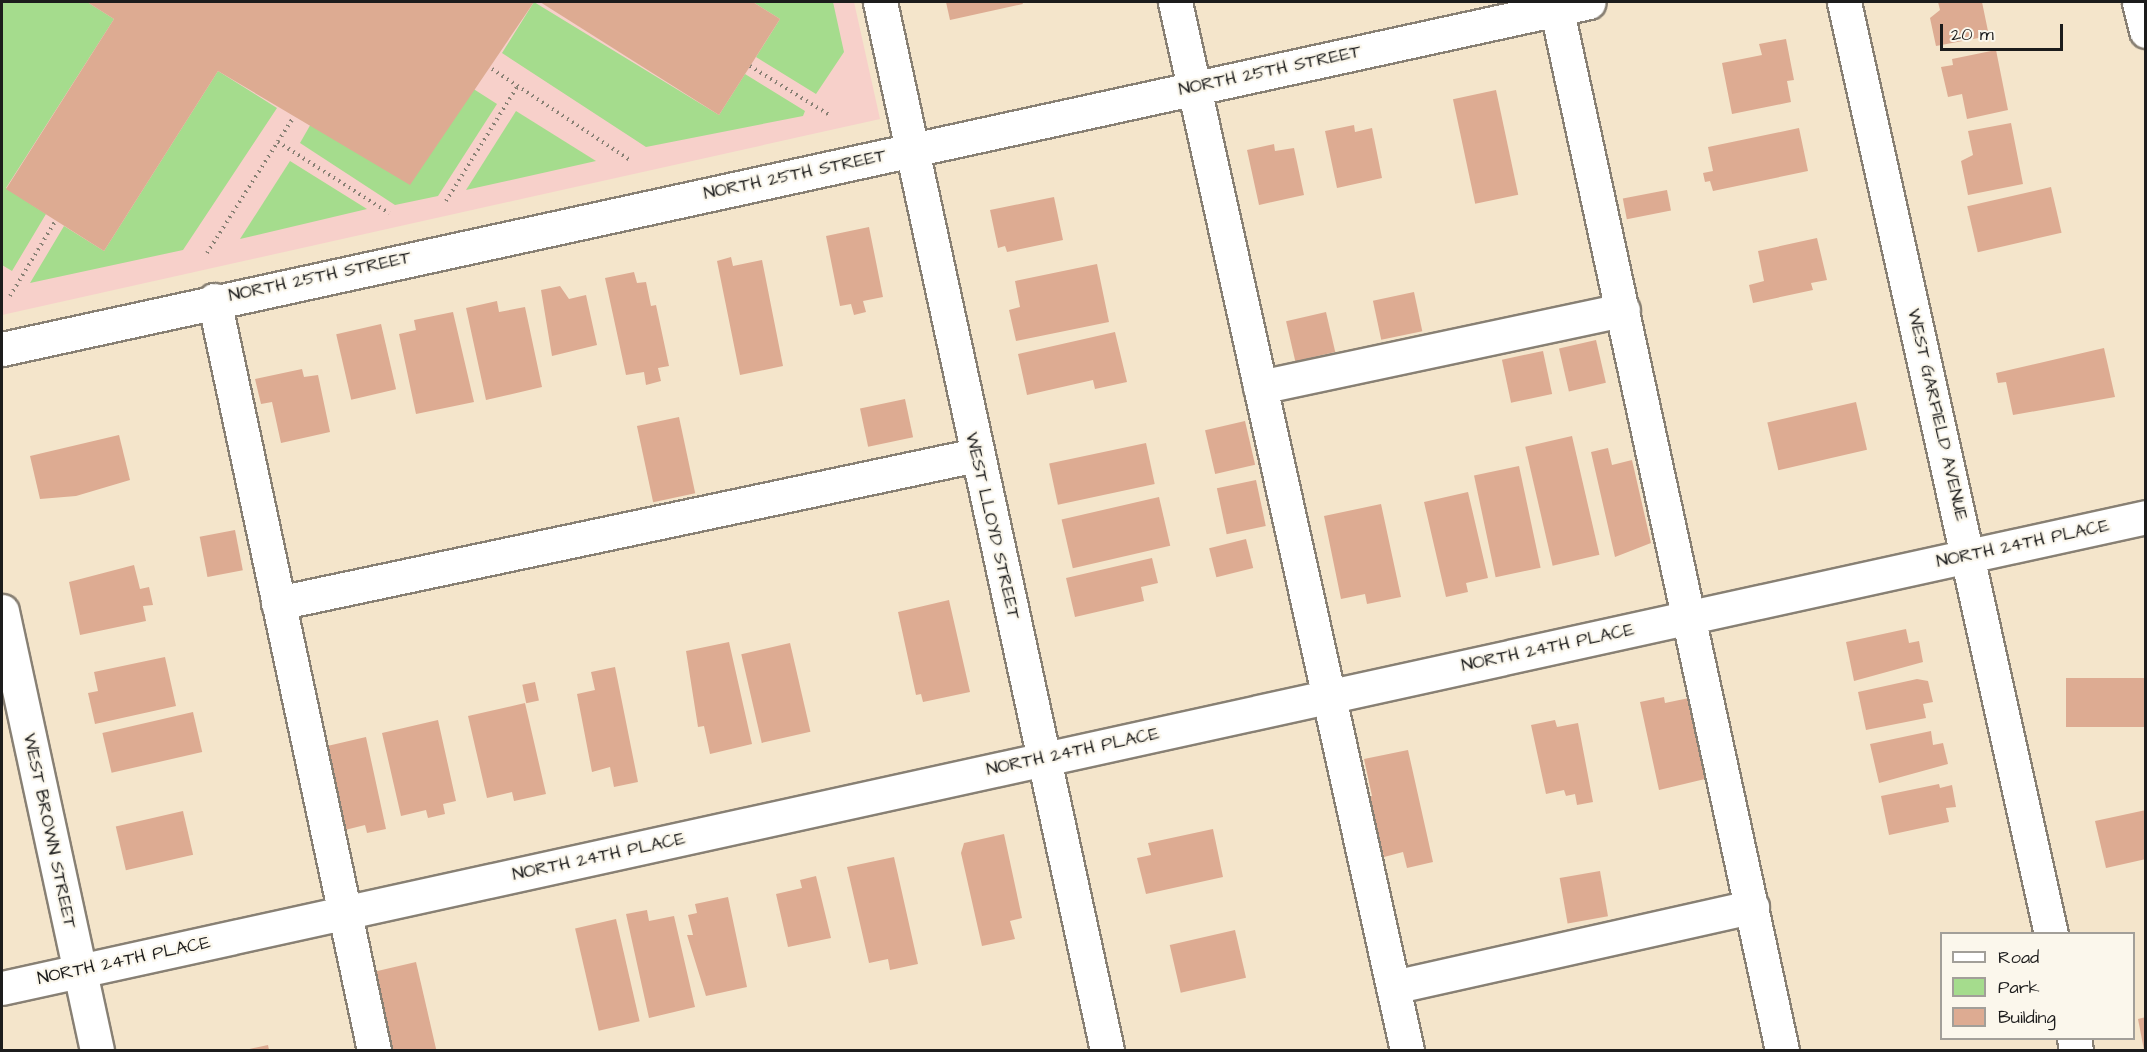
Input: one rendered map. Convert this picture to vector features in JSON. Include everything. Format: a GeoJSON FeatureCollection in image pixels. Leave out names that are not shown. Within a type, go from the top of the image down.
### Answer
{"type":"FeatureCollection","features":[{"type":"Feature","properties":{"kind":"street","name":"WEST LLOYD STREET"},"geometry":{"type":"LineString","coordinates":[[880,2],[976,455],[1045,758],[1107,1050]]}},
{"type":"Feature","properties":{"kind":"street"},"geometry":{"type":"LineString","coordinates":[[1175,2],[1407,1050]]}},
{"type":"Feature","properties":{"kind":"street","name":"NORTH 25TH STREET"},"geometry":{"type":"LineString","coordinates":[[2,349],[214,300],[912,150],[1556,5],[1589,2]]}},
{"type":"Feature","properties":{"kind":"street","name":"WEST GARFIELD AVENUE"},"geometry":{"type":"LineString","coordinates":[[1844,2],[2051,932]]}},
{"type":"Feature","properties":{"kind":"street"},"geometry":{"type":"LineString","coordinates":[[2139,2],[2145,31]]}},
{"type":"Feature","properties":{"kind":"street"},"geometry":{"type":"LineString","coordinates":[[1556,5],[1691,616],[1782,1050]]}},
{"type":"Feature","properties":{"kind":"street"},"geometry":{"type":"LineString","coordinates":[[214,300],[374,1050]]}},
{"type":"Feature","properties":{"kind":"street"},"geometry":{"type":"LineString","coordinates":[[1260,387],[1623,310]]}},
{"type":"Feature","properties":{"kind":"street"},"geometry":{"type":"LineString","coordinates":[[278,603],[976,455]]}},
{"type":"Feature","properties":{"kind":"street","name":"NORTH 24TH PLACE"},"geometry":{"type":"LineString","coordinates":[[2,988],[2145,517]]}},
{"type":"Feature","properties":{"kind":"street","name":"WEST BROWN STREET"},"geometry":{"type":"LineString","coordinates":[[2,611],[97,1050]]}},
{"type":"Feature","properties":{"kind":"street"},"geometry":{"type":"LineString","coordinates":[[1393,987],[1752,907]]}},
{"type":"Feature","properties":{"kind":"path"},"geometry":{"type":"LineString","coordinates":[[750,66],[831,116]]}},
{"type":"Feature","properties":{"kind":"path"},"geometry":{"type":"LineString","coordinates":[[492,69],[630,160]]}},
{"type":"Feature","properties":{"kind":"path"},"geometry":{"type":"LineString","coordinates":[[446,201],[517,87]]}},
{"type":"Feature","properties":{"kind":"path"},"geometry":{"type":"LineString","coordinates":[[207,253],[293,118]]}},
{"type":"Feature","properties":{"kind":"path"},"geometry":{"type":"LineString","coordinates":[[278,142],[389,213]]}},
{"type":"Feature","properties":{"kind":"path"},"geometry":{"type":"LineString","coordinates":[[10,296],[56,220]]}},
{"type":"Feature","properties":{"kind":"shaded area"},"geometry":{"type":"Polygon","coordinates":[[[2,2],[854,2],[880,119],[2,315],[2,2]]]}},
{"type":"Feature","properties":{"kind":"green space"},"geometry":{"type":"Polygon","coordinates":[[[2,2],[87,2],[114,19],[6,188],[46,214],[12,271],[2,265],[2,2]]]}},
{"type":"Feature","properties":{"kind":"green space"},"geometry":{"type":"Polygon","coordinates":[[[534,2],[719,115],[745,74],[805,111],[803,116],[646,147],[502,53],[534,2]]]}},
{"type":"Feature","properties":{"kind":"green space"},"geometry":{"type":"Polygon","coordinates":[[[753,2],[833,2],[844,52],[816,94],[756,57],[780,19],[753,2]]]}},
{"type":"Feature","properties":{"kind":"green space"},"geometry":{"type":"Polygon","coordinates":[[[218,71],[277,108],[183,250],[30,283],[64,226],[104,251],[218,71]]]}},
{"type":"Feature","properties":{"kind":"green space"},"geometry":{"type":"Polygon","coordinates":[[[472,88],[497,104],[438,196],[395,205],[300,143],[312,122],[472,88]]]}},
{"type":"Feature","properties":{"kind":"green space"},"geometry":{"type":"Polygon","coordinates":[[[516,111],[596,161],[466,190],[516,111]]]}},
{"type":"Feature","properties":{"kind":"green space"},"geometry":{"type":"Polygon","coordinates":[[[290,161],[367,209],[240,239],[290,161]]]}},
{"type":"Feature","properties":{"kind":"building"},"geometry":{"type":"Polygon","coordinates":[[[87,2],[534,2],[410,185],[218,71],[104,251],[6,189],[114,19],[87,2]]]}},
{"type":"Feature","properties":{"kind":"building"},"geometry":{"type":"Polygon","coordinates":[[[540,2],[753,2],[780,19],[719,115],[540,2]]]}},
{"type":"Feature","properties":{"kind":"building"},"geometry":{"type":"Polygon","coordinates":[[[946,2],[1022,2],[1023,4],[950,20],[946,2]]]}},
{"type":"Feature","properties":{"kind":"building"},"geometry":{"type":"Polygon","coordinates":[[[1938,2],[1982,2],[1989,36],[1936,46],[1930,18],[1940,10],[1938,2]]]}},
{"type":"Feature","properties":{"kind":"building"},"geometry":{"type":"Polygon","coordinates":[[[1786,39],[1794,80],[1787,81],[1791,102],[1732,114],[1722,63],[1762,55],[1759,44],[1786,39]]]}},
{"type":"Feature","properties":{"kind":"building"},"geometry":{"type":"Polygon","coordinates":[[[1996,50],[2008,110],[1967,119],[1962,94],[1948,97],[1941,67],[1953,65],[1952,59],[1996,50]]]}},
{"type":"Feature","properties":{"kind":"building"},"geometry":{"type":"Polygon","coordinates":[[[1496,90],[1518,195],[1475,204],[1453,99],[1496,90]]]}},
{"type":"Feature","properties":{"kind":"building"},"geometry":{"type":"Polygon","coordinates":[[[2011,123],[2023,184],[1968,195],[1961,161],[1973,155],[1968,131],[2011,123]]]}},
{"type":"Feature","properties":{"kind":"building"},"geometry":{"type":"Polygon","coordinates":[[[1354,125],[1355,132],[1372,128],[1382,178],[1337,188],[1325,131],[1354,125]]]}},
{"type":"Feature","properties":{"kind":"building"},"geometry":{"type":"Polygon","coordinates":[[[1799,128],[1808,171],[1713,191],[1710,181],[1705,182],[1703,173],[1713,171],[1708,147],[1799,128]]]}},
{"type":"Feature","properties":{"kind":"building"},"geometry":{"type":"Polygon","coordinates":[[[1274,144],[1275,151],[1294,148],[1304,195],[1259,205],[1247,150],[1274,144]]]}},
{"type":"Feature","properties":{"kind":"building"},"geometry":{"type":"Polygon","coordinates":[[[2051,187],[2062,233],[1978,252],[1967,206],[2051,187]]]}},
{"type":"Feature","properties":{"kind":"building"},"geometry":{"type":"Polygon","coordinates":[[[1667,190],[1671,211],[1627,219],[1623,199],[1667,190]]]}},
{"type":"Feature","properties":{"kind":"building"},"geometry":{"type":"Polygon","coordinates":[[[1054,197],[1063,240],[1007,252],[1005,246],[998,248],[990,210],[1054,197]]]}},
{"type":"Feature","properties":{"kind":"building"},"geometry":{"type":"Polygon","coordinates":[[[869,227],[883,297],[863,301],[866,312],[854,315],[851,304],[840,306],[826,236],[869,227]]]}},
{"type":"Feature","properties":{"kind":"building"},"geometry":{"type":"Polygon","coordinates":[[[1817,238],[1827,280],[1811,283],[1813,290],[1753,303],[1749,285],[1764,281],[1758,251],[1817,238]]]}},
{"type":"Feature","properties":{"kind":"building"},"geometry":{"type":"Polygon","coordinates":[[[731,257],[733,266],[762,260],[783,366],[740,375],[717,261],[731,257]]]}},
{"type":"Feature","properties":{"kind":"building"},"geometry":{"type":"Polygon","coordinates":[[[1097,264],[1109,322],[1016,341],[1009,310],[1020,307],[1015,281],[1097,264]]]}},
{"type":"Feature","properties":{"kind":"building"},"geometry":{"type":"Polygon","coordinates":[[[634,272],[637,283],[646,282],[651,306],[656,305],[669,366],[658,368],[661,381],[646,385],[644,372],[626,375],[605,278],[634,272]]]}},
{"type":"Feature","properties":{"kind":"building"},"geometry":{"type":"Polygon","coordinates":[[[560,286],[569,299],[586,295],[597,345],[552,356],[541,290],[560,286]]]}},
{"type":"Feature","properties":{"kind":"building"},"geometry":{"type":"Polygon","coordinates":[[[1414,292],[1422,331],[1381,340],[1373,301],[1414,292]]]}},
{"type":"Feature","properties":{"kind":"building"},"geometry":{"type":"Polygon","coordinates":[[[497,301],[499,312],[525,307],[542,387],[486,400],[466,308],[497,301]]]}},
{"type":"Feature","properties":{"kind":"building"},"geometry":{"type":"Polygon","coordinates":[[[453,312],[474,402],[416,414],[399,334],[416,330],[414,320],[453,312]]]}},
{"type":"Feature","properties":{"kind":"building"},"geometry":{"type":"Polygon","coordinates":[[[1326,312],[1335,352],[1295,361],[1286,321],[1326,312]]]}},
{"type":"Feature","properties":{"kind":"building"},"geometry":{"type":"Polygon","coordinates":[[[381,324],[396,389],[351,400],[336,334],[381,324]]]}},
{"type":"Feature","properties":{"kind":"building"},"geometry":{"type":"Polygon","coordinates":[[[1115,332],[1127,382],[1095,389],[1093,380],[1027,395],[1018,354],[1115,332]]]}},
{"type":"Feature","properties":{"kind":"building"},"geometry":{"type":"Polygon","coordinates":[[[1596,340],[1606,383],[1569,391],[1559,349],[1596,340]]]}},
{"type":"Feature","properties":{"kind":"building"},"geometry":{"type":"Polygon","coordinates":[[[2104,348],[2115,397],[2013,415],[2006,382],[1998,383],[1996,373],[2104,348]]]}},
{"type":"Feature","properties":{"kind":"building"},"geometry":{"type":"Polygon","coordinates":[[[1543,351],[1552,394],[1511,403],[1502,360],[1543,351]]]}},
{"type":"Feature","properties":{"kind":"building"},"geometry":{"type":"Polygon","coordinates":[[[302,369],[304,377],[318,375],[330,432],[281,443],[272,402],[261,404],[255,379],[302,369]]]}},
{"type":"Feature","properties":{"kind":"building"},"geometry":{"type":"Polygon","coordinates":[[[905,399],[913,437],[868,447],[860,409],[905,399]]]}},
{"type":"Feature","properties":{"kind":"building"},"geometry":{"type":"Polygon","coordinates":[[[1856,402],[1867,450],[1778,470],[1767,422],[1856,402]]]}},
{"type":"Feature","properties":{"kind":"building"},"geometry":{"type":"Polygon","coordinates":[[[679,417],[695,493],[653,502],[637,426],[679,417]]]}},
{"type":"Feature","properties":{"kind":"building"},"geometry":{"type":"Polygon","coordinates":[[[1245,421],[1255,465],[1215,474],[1205,430],[1245,421]]]}},
{"type":"Feature","properties":{"kind":"building"},"geometry":{"type":"Polygon","coordinates":[[[119,435],[130,480],[76,496],[40,499],[30,456],[119,435]]]}},
{"type":"Feature","properties":{"kind":"building"},"geometry":{"type":"Polygon","coordinates":[[[1572,436],[1599,555],[1553,566],[1525,447],[1572,436]]]}},
{"type":"Feature","properties":{"kind":"building"},"geometry":{"type":"Polygon","coordinates":[[[1146,443],[1155,484],[1058,505],[1049,464],[1146,443]]]}},
{"type":"Feature","properties":{"kind":"building"},"geometry":{"type":"Polygon","coordinates":[[[1608,448],[1612,465],[1632,460],[1651,543],[1615,557],[1591,452],[1608,448]]]}},
{"type":"Feature","properties":{"kind":"building"},"geometry":{"type":"Polygon","coordinates":[[[1519,466],[1541,568],[1496,577],[1474,476],[1519,466]]]}},
{"type":"Feature","properties":{"kind":"building"},"geometry":{"type":"Polygon","coordinates":[[[1256,480],[1266,526],[1227,534],[1217,488],[1256,480]]]}},
{"type":"Feature","properties":{"kind":"building"},"geometry":{"type":"Polygon","coordinates":[[[1468,492],[1488,578],[1466,583],[1468,592],[1446,597],[1424,502],[1468,492]]]}},
{"type":"Feature","properties":{"kind":"building"},"geometry":{"type":"Polygon","coordinates":[[[1159,497],[1170,546],[1073,568],[1062,519],[1159,497]]]}},
{"type":"Feature","properties":{"kind":"building"},"geometry":{"type":"Polygon","coordinates":[[[1381,504],[1401,597],[1367,604],[1365,594],[1341,599],[1324,516],[1381,504]]]}},
{"type":"Feature","properties":{"kind":"building"},"geometry":{"type":"Polygon","coordinates":[[[235,530],[243,570],[207,577],[200,537],[235,530]]]}},
{"type":"Feature","properties":{"kind":"building"},"geometry":{"type":"Polygon","coordinates":[[[1246,539],[1253,568],[1216,577],[1209,548],[1246,539]]]}},
{"type":"Feature","properties":{"kind":"building"},"geometry":{"type":"Polygon","coordinates":[[[1152,558],[1158,583],[1141,587],[1144,601],[1075,617],[1066,578],[1152,558]]]}},
{"type":"Feature","properties":{"kind":"building"},"geometry":{"type":"Polygon","coordinates":[[[134,565],[140,589],[149,587],[153,605],[143,606],[146,621],[80,635],[69,582],[134,565]]]}},
{"type":"Feature","properties":{"kind":"building"},"geometry":{"type":"Polygon","coordinates":[[[949,600],[970,692],[923,702],[921,694],[916,695],[898,612],[949,600]]]}},
{"type":"Feature","properties":{"kind":"building"},"geometry":{"type":"Polygon","coordinates":[[[1906,629],[1909,643],[1919,641],[1923,662],[1854,681],[1846,642],[1906,629]]]}},
{"type":"Feature","properties":{"kind":"building"},"geometry":{"type":"Polygon","coordinates":[[[729,642],[752,744],[710,754],[704,726],[698,727],[686,651],[729,642]]]}},
{"type":"Feature","properties":{"kind":"building"},"geometry":{"type":"Polygon","coordinates":[[[790,643],[810,732],[762,743],[741,654],[790,643]]]}},
{"type":"Feature","properties":{"kind":"building"},"geometry":{"type":"Polygon","coordinates":[[[165,657],[176,706],[95,724],[88,693],[98,691],[94,672],[165,657]]]}},
{"type":"Feature","properties":{"kind":"building"},"geometry":{"type":"Polygon","coordinates":[[[615,667],[638,782],[614,787],[610,767],[592,772],[577,694],[595,690],[591,672],[615,667]]]}},
{"type":"Feature","properties":{"kind":"building"},"geometry":{"type":"Polygon","coordinates":[[[2066,678],[2146,678],[2146,727],[2066,727],[2066,678]]]}},
{"type":"Feature","properties":{"kind":"building"},"geometry":{"type":"Polygon","coordinates":[[[1917,679],[1928,681],[1933,702],[1923,704],[1926,718],[1866,730],[1858,692],[1917,679]]]}},
{"type":"Feature","properties":{"kind":"building"},"geometry":{"type":"Polygon","coordinates":[[[535,682],[539,701],[526,703],[522,685],[535,682]]]}},
{"type":"Feature","properties":{"kind":"building"},"geometry":{"type":"Polygon","coordinates":[[[1664,697],[1665,703],[1689,698],[1705,779],[1659,790],[1640,702],[1664,697]]]}},
{"type":"Feature","properties":{"kind":"building"},"geometry":{"type":"Polygon","coordinates":[[[525,703],[546,794],[514,801],[512,792],[487,798],[468,716],[525,703]]]}},
{"type":"Feature","properties":{"kind":"building"},"geometry":{"type":"Polygon","coordinates":[[[193,712],[202,752],[112,773],[102,733],[193,712]]]}},
{"type":"Feature","properties":{"kind":"building"},"geometry":{"type":"Polygon","coordinates":[[[438,720],[456,801],[443,804],[445,814],[428,818],[426,810],[401,816],[382,733],[438,720]]]}},
{"type":"Feature","properties":{"kind":"building"},"geometry":{"type":"Polygon","coordinates":[[[1555,720],[1557,727],[1578,723],[1593,802],[1577,805],[1575,794],[1566,796],[1564,790],[1546,794],[1531,725],[1555,720]]]}},
{"type":"Feature","properties":{"kind":"building"},"geometry":{"type":"Polygon","coordinates":[[[1931,731],[1933,745],[1943,743],[1948,764],[1879,783],[1870,744],[1931,731]]]}},
{"type":"Feature","properties":{"kind":"building"},"geometry":{"type":"Polygon","coordinates":[[[366,737],[386,829],[367,833],[365,825],[341,831],[323,747],[366,737]]]}},
{"type":"Feature","properties":{"kind":"building"},"geometry":{"type":"Polygon","coordinates":[[[1408,750],[1433,862],[1407,868],[1403,852],[1384,857],[1368,797],[1372,796],[1364,759],[1408,750]]]}},
{"type":"Feature","properties":{"kind":"building"},"geometry":{"type":"Polygon","coordinates":[[[1939,784],[1940,788],[1952,785],[1956,807],[1946,808],[1949,822],[1889,835],[1881,796],[1939,784]]]}},
{"type":"Feature","properties":{"kind":"building"},"geometry":{"type":"Polygon","coordinates":[[[2146,810],[2146,859],[2106,868],[2095,821],[2146,810]]]}},
{"type":"Feature","properties":{"kind":"building"},"geometry":{"type":"Polygon","coordinates":[[[183,811],[193,855],[126,870],[116,827],[183,811]]]}},
{"type":"Feature","properties":{"kind":"building"},"geometry":{"type":"Polygon","coordinates":[[[1213,829],[1223,877],[1146,894],[1137,858],[1151,855],[1148,843],[1213,829]]]}},
{"type":"Feature","properties":{"kind":"building"},"geometry":{"type":"Polygon","coordinates":[[[1004,834],[1022,918],[1010,921],[1015,939],[982,946],[961,853],[964,843],[1004,834]]]}},
{"type":"Feature","properties":{"kind":"building"},"geometry":{"type":"Polygon","coordinates":[[[894,857],[918,964],[890,970],[888,959],[869,963],[847,867],[894,857]]]}},
{"type":"Feature","properties":{"kind":"building"},"geometry":{"type":"Polygon","coordinates":[[[1600,871],[1608,916],[1568,923],[1560,878],[1600,871]]]}},
{"type":"Feature","properties":{"kind":"building"},"geometry":{"type":"Polygon","coordinates":[[[816,876],[831,938],[788,947],[776,894],[802,888],[800,880],[816,876]]]}},
{"type":"Feature","properties":{"kind":"building"},"geometry":{"type":"Polygon","coordinates":[[[728,897],[747,987],[706,996],[687,935],[693,935],[688,915],[697,913],[695,904],[728,897]]]}},
{"type":"Feature","properties":{"kind":"building"},"geometry":{"type":"Polygon","coordinates":[[[647,910],[649,921],[674,916],[695,1007],[649,1018],[626,914],[647,910]]]}},
{"type":"Feature","properties":{"kind":"building"},"geometry":{"type":"Polygon","coordinates":[[[616,919],[640,1021],[599,1031],[575,928],[616,919]]]}},
{"type":"Feature","properties":{"kind":"building"},"geometry":{"type":"Polygon","coordinates":[[[1235,930],[1246,978],[1181,993],[1170,945],[1235,930]]]}},
{"type":"Feature","properties":{"kind":"building"},"geometry":{"type":"Polygon","coordinates":[[[416,962],[436,1050],[391,1050],[373,972],[416,962]]]}},
{"type":"Feature","properties":{"kind":"building"},"geometry":{"type":"Polygon","coordinates":[[[2146,1017],[2146,1050],[2144,1050],[2138,1019],[2146,1017]]]}},
{"type":"Feature","properties":{"kind":"building"},"geometry":{"type":"Polygon","coordinates":[[[268,1045],[269,1050],[245,1050],[268,1045]]]}}]}
